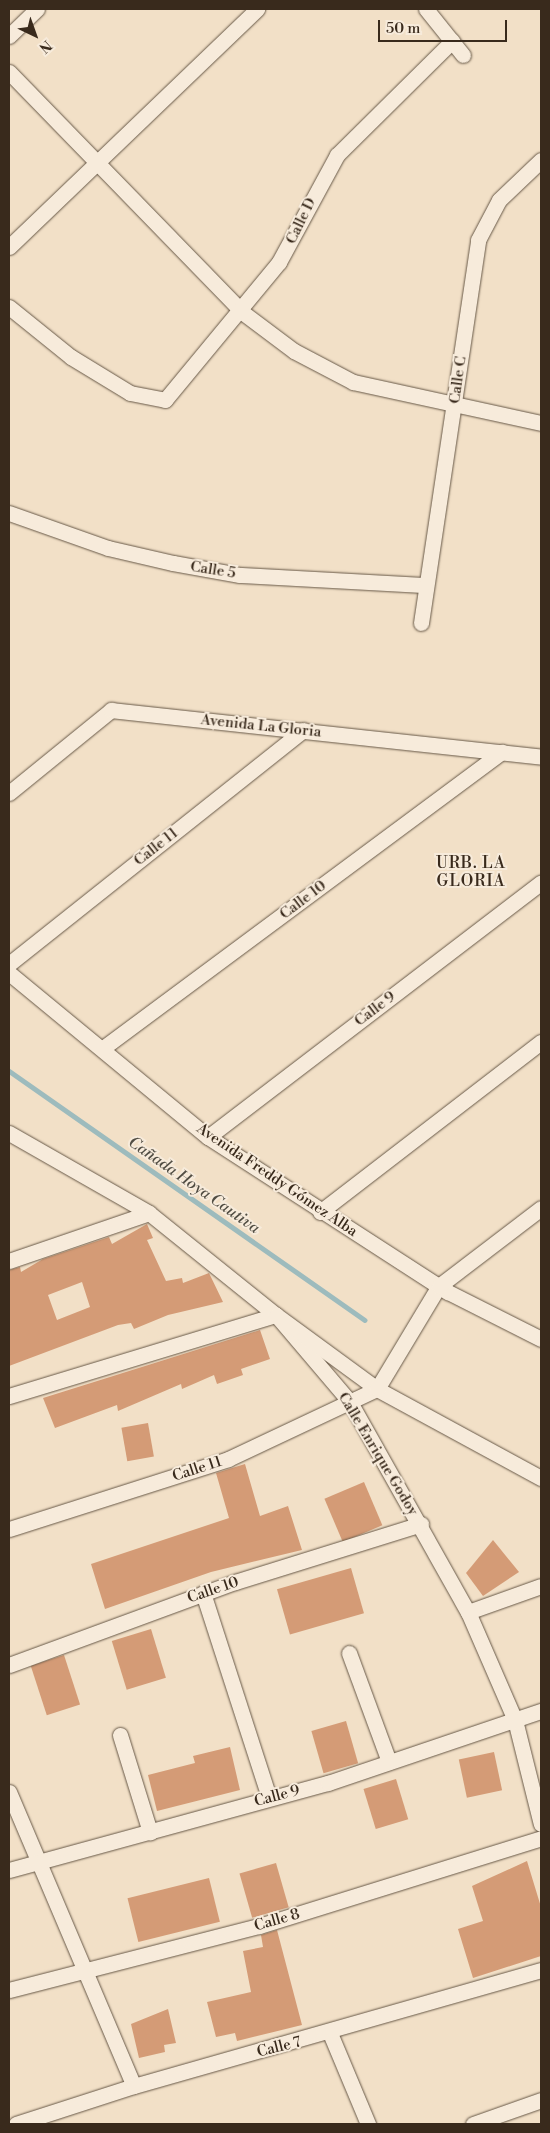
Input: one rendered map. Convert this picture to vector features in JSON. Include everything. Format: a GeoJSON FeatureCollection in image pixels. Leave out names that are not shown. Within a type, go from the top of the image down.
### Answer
{"type":"FeatureCollection","features":[{"type":"Feature","properties":{"kind":"street"},"geometry":{"type":"LineString","coordinates":[[9,36],[37,9]]}},
{"type":"Feature","properties":{"kind":"street"},"geometry":{"type":"LineString","coordinates":[[9,247],[95,161],[257,9]]}},
{"type":"Feature","properties":{"kind":"street"},"geometry":{"type":"LineString","coordinates":[[426,9],[463,55]]}},
{"type":"Feature","properties":{"kind":"street","name":"Calle D"},"geometry":{"type":"LineString","coordinates":[[9,307],[71,357],[130,393],[154,401],[165,400],[176,390],[242,312],[295,235],[337,156],[452,42]]}},
{"type":"Feature","properties":{"kind":"street"},"geometry":{"type":"LineString","coordinates":[[9,72],[242,312],[294,351],[353,382],[454,406],[541,423]]}},
{"type":"Feature","properties":{"kind":"street","name":"Calle C"},"geometry":{"type":"LineString","coordinates":[[421,623],[478,240],[498,200],[541,160]]}},
{"type":"Feature","properties":{"kind":"street","name":"Calle 5"},"geometry":{"type":"LineString","coordinates":[[9,513],[108,548],[173,563],[240,575],[425,586]]}},
{"type":"Feature","properties":{"kind":"street","name":"Avenida La Gloria"},"geometry":{"type":"LineString","coordinates":[[9,793],[111,710],[541,757]]}},
{"type":"Feature","properties":{"kind":"street","name":"Calle 11"},"geometry":{"type":"LineString","coordinates":[[9,964],[303,730]]}},
{"type":"Feature","properties":{"kind":"street","name":"Calle 10"},"geometry":{"type":"LineString","coordinates":[[103,1048],[502,752]]}},
{"type":"Feature","properties":{"kind":"street","name":"Calle 9"},"geometry":{"type":"LineString","coordinates":[[208,1137],[541,882]]}},
{"type":"Feature","properties":{"kind":"street","name":"Avenida Freddy Gómez Alba"},"geometry":{"type":"LineString","coordinates":[[9,973],[103,1048],[208,1137],[320,1212],[439,1286],[541,1339]]}},
{"type":"Feature","properties":{"kind":"street"},"geometry":{"type":"LineString","coordinates":[[320,1212],[541,1042]]}},
{"type":"Feature","properties":{"kind":"street","name":"Calle Enrique Godoy"},"geometry":{"type":"LineString","coordinates":[[9,1133],[149,1213],[276,1315],[350,1402],[421,1524],[468,1612],[515,1720],[541,1824]]}},
{"type":"Feature","properties":{"kind":"street"},"geometry":{"type":"LineString","coordinates":[[377,1389],[439,1286],[541,1208]]}},
{"type":"Feature","properties":{"kind":"street"},"geometry":{"type":"LineString","coordinates":[[9,1261],[149,1213]]}},
{"type":"Feature","properties":{"kind":"street"},"geometry":{"type":"LineString","coordinates":[[9,1396],[276,1315],[377,1389],[541,1478]]}},
{"type":"Feature","properties":{"kind":"street","name":"Calle 11"},"geometry":{"type":"LineString","coordinates":[[9,1529],[228,1459],[377,1389]]}},
{"type":"Feature","properties":{"kind":"street","name":"Calle 10"},"geometry":{"type":"LineString","coordinates":[[9,1665],[203,1593],[421,1524]]}},
{"type":"Feature","properties":{"kind":"street"},"geometry":{"type":"LineString","coordinates":[[468,1612],[541,1586]]}},
{"type":"Feature","properties":{"kind":"street"},"geometry":{"type":"LineString","coordinates":[[203,1593],[270,1797]]}},
{"type":"Feature","properties":{"kind":"street"},"geometry":{"type":"LineString","coordinates":[[349,1653],[389,1762]]}},
{"type":"Feature","properties":{"kind":"street","name":"Calle 9"},"geometry":{"type":"LineString","coordinates":[[9,1870],[150,1832],[389,1762],[541,1711]]}},
{"type":"Feature","properties":{"kind":"street"},"geometry":{"type":"LineString","coordinates":[[120,1735],[150,1832]]}},
{"type":"Feature","properties":{"kind":"street"},"geometry":{"type":"LineString","coordinates":[[9,1792],[134,2086]]}},
{"type":"Feature","properties":{"kind":"street","name":"Calle 8"},"geometry":{"type":"LineString","coordinates":[[9,1990],[86,1972],[420,1879],[541,1838]]}},
{"type":"Feature","properties":{"kind":"street","name":"Calle 7"},"geometry":{"type":"LineString","coordinates":[[16,2124],[134,2086],[330,2033],[541,1970]]}},
{"type":"Feature","properties":{"kind":"street"},"geometry":{"type":"LineString","coordinates":[[330,2033],[368,2124]]}},
{"type":"Feature","properties":{"kind":"street"},"geometry":{"type":"LineString","coordinates":[[473,2124],[541,2100]]}},
{"type":"Feature","properties":{"kind":"building"},"geometry":{"type":"Polygon","coordinates":[[[147,1224],[153,1238],[147,1240],[166,1281],[182,1278],[183,1283],[209,1273],[223,1302],[168,1315],[134,1329],[131,1323],[118,1325],[9,1366],[9,1270],[20,1267],[21,1272],[43,1259],[109,1237],[112,1244],[147,1224]],[[82,1282],[48,1295],[57,1320],[90,1307],[82,1282]]]}},
{"type":"Feature","properties":{"kind":"building"},"geometry":{"type":"Polygon","coordinates":[[[260,1330],[270,1359],[241,1369],[243,1375],[217,1384],[214,1375],[182,1389],[181,1384],[118,1411],[117,1405],[55,1428],[43,1398],[260,1330]]]}},
{"type":"Feature","properties":{"kind":"building"},"geometry":{"type":"Polygon","coordinates":[[[148,1423],[154,1456],[127,1461],[121,1428],[148,1423]]]}},
{"type":"Feature","properties":{"kind":"building"},"geometry":{"type":"Polygon","coordinates":[[[245,1464],[260,1516],[288,1506],[302,1550],[211,1572],[105,1609],[91,1564],[229,1518],[216,1473],[245,1464]]]}},
{"type":"Feature","properties":{"kind":"building"},"geometry":{"type":"Polygon","coordinates":[[[364,1482],[382,1525],[343,1542],[324,1499],[364,1482]]]}},
{"type":"Feature","properties":{"kind":"building"},"geometry":{"type":"Polygon","coordinates":[[[493,1540],[519,1572],[483,1596],[466,1573],[493,1540]]]}},
{"type":"Feature","properties":{"kind":"building"},"geometry":{"type":"Polygon","coordinates":[[[351,1568],[364,1613],[290,1634],[277,1589],[351,1568]]]}},
{"type":"Feature","properties":{"kind":"building"},"geometry":{"type":"Polygon","coordinates":[[[151,1629],[166,1678],[127,1690],[112,1641],[151,1629]]]}},
{"type":"Feature","properties":{"kind":"building"},"geometry":{"type":"Polygon","coordinates":[[[64,1655],[80,1704],[47,1715],[31,1666],[64,1655]]]}},
{"type":"Feature","properties":{"kind":"building"},"geometry":{"type":"Polygon","coordinates":[[[346,1721],[358,1763],[324,1773],[311,1731],[346,1721]]]}},
{"type":"Feature","properties":{"kind":"building"},"geometry":{"type":"Polygon","coordinates":[[[230,1747],[240,1790],[157,1811],[148,1775],[195,1763],[193,1756],[230,1747]]]}},
{"type":"Feature","properties":{"kind":"building"},"geometry":{"type":"Polygon","coordinates":[[[494,1752],[502,1790],[467,1798],[459,1759],[494,1752]]]}},
{"type":"Feature","properties":{"kind":"building"},"geometry":{"type":"Polygon","coordinates":[[[396,1779],[408,1819],[376,1829],[363,1789],[396,1779]]]}},
{"type":"Feature","properties":{"kind":"building"},"geometry":{"type":"Polygon","coordinates":[[[527,1861],[541,1907],[541,1956],[473,1978],[458,1929],[483,1921],[472,1886],[527,1861]]]}},
{"type":"Feature","properties":{"kind":"building"},"geometry":{"type":"Polygon","coordinates":[[[276,1863],[289,1907],[252,1918],[239,1873],[276,1863]]]}},
{"type":"Feature","properties":{"kind":"building"},"geometry":{"type":"Polygon","coordinates":[[[209,1878],[220,1922],[138,1942],[127,1898],[209,1878]]]}},
{"type":"Feature","properties":{"kind":"building"},"geometry":{"type":"Polygon","coordinates":[[[277,1930],[302,2025],[237,2041],[235,2033],[216,2037],[207,2002],[251,1992],[243,1951],[263,1947],[261,1935],[277,1930]]]}},
{"type":"Feature","properties":{"kind":"building"},"geometry":{"type":"Polygon","coordinates":[[[168,2009],[176,2043],[164,2045],[165,2052],[139,2058],[131,2024],[168,2009]]]}},
{"type":"Feature","properties":{"kind":"waterway","name":"Cañada Hoya Cautiva"},"geometry":{"type":"LineString","coordinates":[[9,1071],[365,1320]]}},
{"type":"Feature","properties":{"kind":"district","name":"URB. LA GLORIA"},"geometry":{"type":"Point","coordinates":[471,872]}}]}
